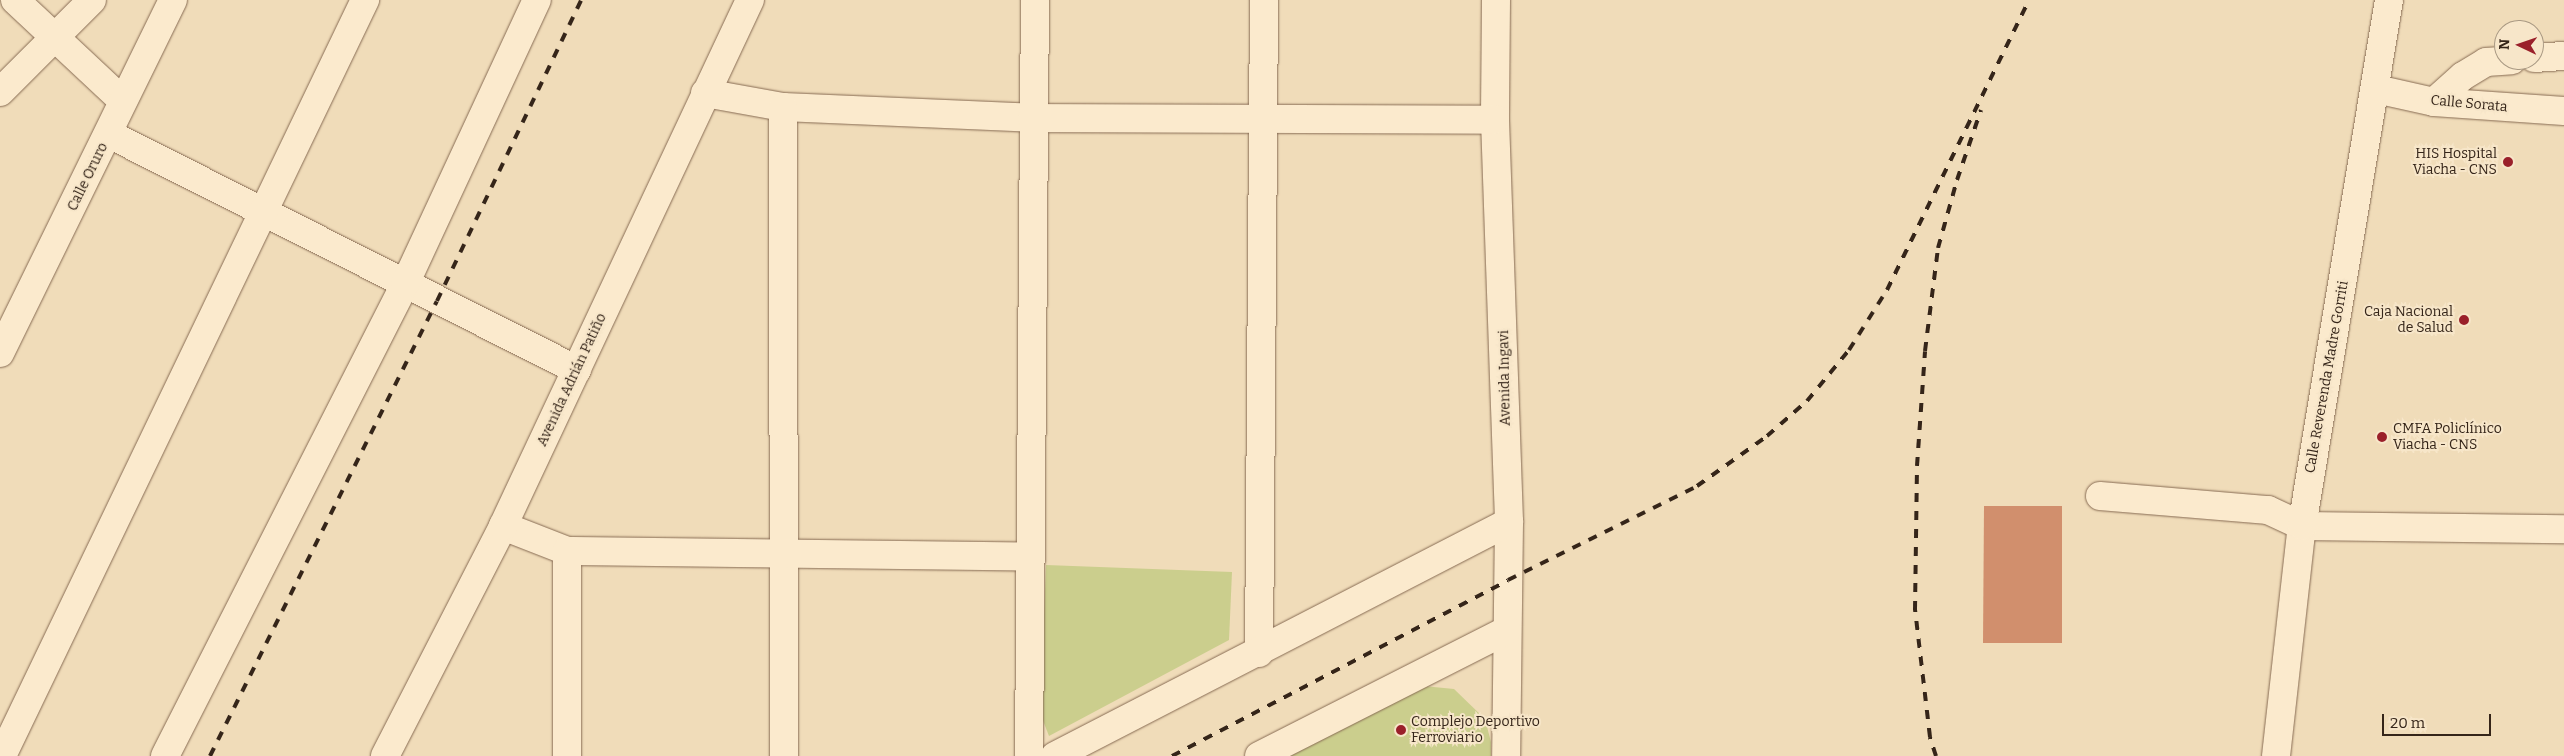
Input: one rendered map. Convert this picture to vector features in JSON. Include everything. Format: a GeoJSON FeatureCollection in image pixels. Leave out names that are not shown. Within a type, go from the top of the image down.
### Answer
{"type":"FeatureCollection","features":[{"type":"Feature","properties":{"kind":"street"},"geometry":{"type":"LineString","coordinates":[[15,0],[122,100]]}},
{"type":"Feature","properties":{"kind":"street"},"geometry":{"type":"LineString","coordinates":[[0,92],[92,0]]}},
{"type":"Feature","properties":{"kind":"street","name":"Calle Oruro"},"geometry":{"type":"LineString","coordinates":[[0,353],[109,134],[122,100],[173,0]]}},
{"type":"Feature","properties":{"kind":"street"},"geometry":{"type":"LineString","coordinates":[[2,756],[366,0]]}},
{"type":"Feature","properties":{"kind":"street"},"geometry":{"type":"LineString","coordinates":[[165,756],[405,284],[537,0]]}},
{"type":"Feature","properties":{"kind":"street","name":"Avenida Adrián Patiño"},"geometry":{"type":"LineString","coordinates":[[385,756],[503,526],[750,0]]}},
{"type":"Feature","properties":{"kind":"street"},"geometry":{"type":"LineString","coordinates":[[1029,756],[1032,118],[1035,0]]}},
{"type":"Feature","properties":{"kind":"street"},"geometry":{"type":"LineString","coordinates":[[1260,653],[1264,0]]}},
{"type":"Feature","properties":{"kind":"street","name":"Avenida Ingavi"},"geometry":{"type":"LineString","coordinates":[[1496,0],[1495,120],[1509,522],[1506,756]]}},
{"type":"Feature","properties":{"kind":"street","name":"Calle Reverenda Madre Gorriti"},"geometry":{"type":"LineString","coordinates":[[2276,756],[2302,526],[2376,89],[2389,0]]}},
{"type":"Feature","properties":{"kind":"street"},"geometry":{"type":"LineString","coordinates":[[2544,57],[2564,56]]}},
{"type":"Feature","properties":{"kind":"street"},"geometry":{"type":"LineString","coordinates":[[2434,102],[2462,76],[2486,62],[2494,61]]}},
{"type":"Feature","properties":{"kind":"street","name":"Calle Sorata"},"geometry":{"type":"LineString","coordinates":[[2376,89],[2434,102],[2564,111]]}},
{"type":"Feature","properties":{"kind":"street"},"geometry":{"type":"LineString","coordinates":[[705,93],[783,107],[1032,118],[1495,120]]}},
{"type":"Feature","properties":{"kind":"street"},"geometry":{"type":"LineString","coordinates":[[783,107],[782,554],[784,756]]}},
{"type":"Feature","properties":{"kind":"street"},"geometry":{"type":"LineString","coordinates":[[109,134],[577,370]]}},
{"type":"Feature","properties":{"kind":"street"},"geometry":{"type":"LineString","coordinates":[[2100,496],[2268,510],[2302,526],[2564,529]]}},
{"type":"Feature","properties":{"kind":"street"},"geometry":{"type":"LineString","coordinates":[[1055,756],[1260,653],[1509,522]]}},
{"type":"Feature","properties":{"kind":"street"},"geometry":{"type":"LineString","coordinates":[[503,526],[567,551],[1030,557]]}},
{"type":"Feature","properties":{"kind":"street"},"geometry":{"type":"LineString","coordinates":[[567,551],[567,756]]}},
{"type":"Feature","properties":{"kind":"street"},"geometry":{"type":"LineString","coordinates":[[1258,756],[1507,630]]}},
{"type":"Feature","properties":{"kind":"green space"},"geometry":{"type":"Polygon","coordinates":[[[1046,565],[1232,572],[1229,640],[1049,736],[1040,713],[1046,565]]]}},
{"type":"Feature","properties":{"kind":"green space","name":"Complejo Deportivo Ferroviario"},"geometry":{"type":"Polygon","coordinates":[[[1403,684],[1454,689],[1485,719],[1491,742],[1491,756],[1266,756],[1403,684]]]}},
{"type":"Feature","properties":{"kind":"building"},"geometry":{"type":"Polygon","coordinates":[[[1984,506],[2062,506],[2062,643],[1983,643],[1984,506]]]}},
{"type":"Feature","properties":{"kind":"railway"},"geometry":{"type":"LineString","coordinates":[[210,756],[437,301],[581,0]]}},
{"type":"Feature","properties":{"kind":"railway"},"geometry":{"type":"LineString","coordinates":[[1172,756],[1508,580],[1697,486],[1767,436],[1807,401],[1849,350],[1887,290],[2029,0]]}},
{"type":"Feature","properties":{"kind":"railway"},"geometry":{"type":"LineString","coordinates":[[1936,756],[1930,737],[1915,610],[1917,466],[1925,351],[1938,248],[1957,180],[1981,110]]}},
{"type":"Feature","properties":{"kind":"place","name":"HIS Hospital Viacha - CNS"},"geometry":{"type":"Point","coordinates":[2508,162]}},
{"type":"Feature","properties":{"kind":"place","name":"Caja Nacional de Salud"},"geometry":{"type":"Point","coordinates":[2464,320]}},
{"type":"Feature","properties":{"kind":"place","name":"CMFA Policlínico Viacha - CNS"},"geometry":{"type":"Point","coordinates":[2382,437]}},
{"type":"Feature","properties":{"kind":"place","name":"Complejo Deportivo Ferroviario"},"geometry":{"type":"Point","coordinates":[1401,730]}}]}
